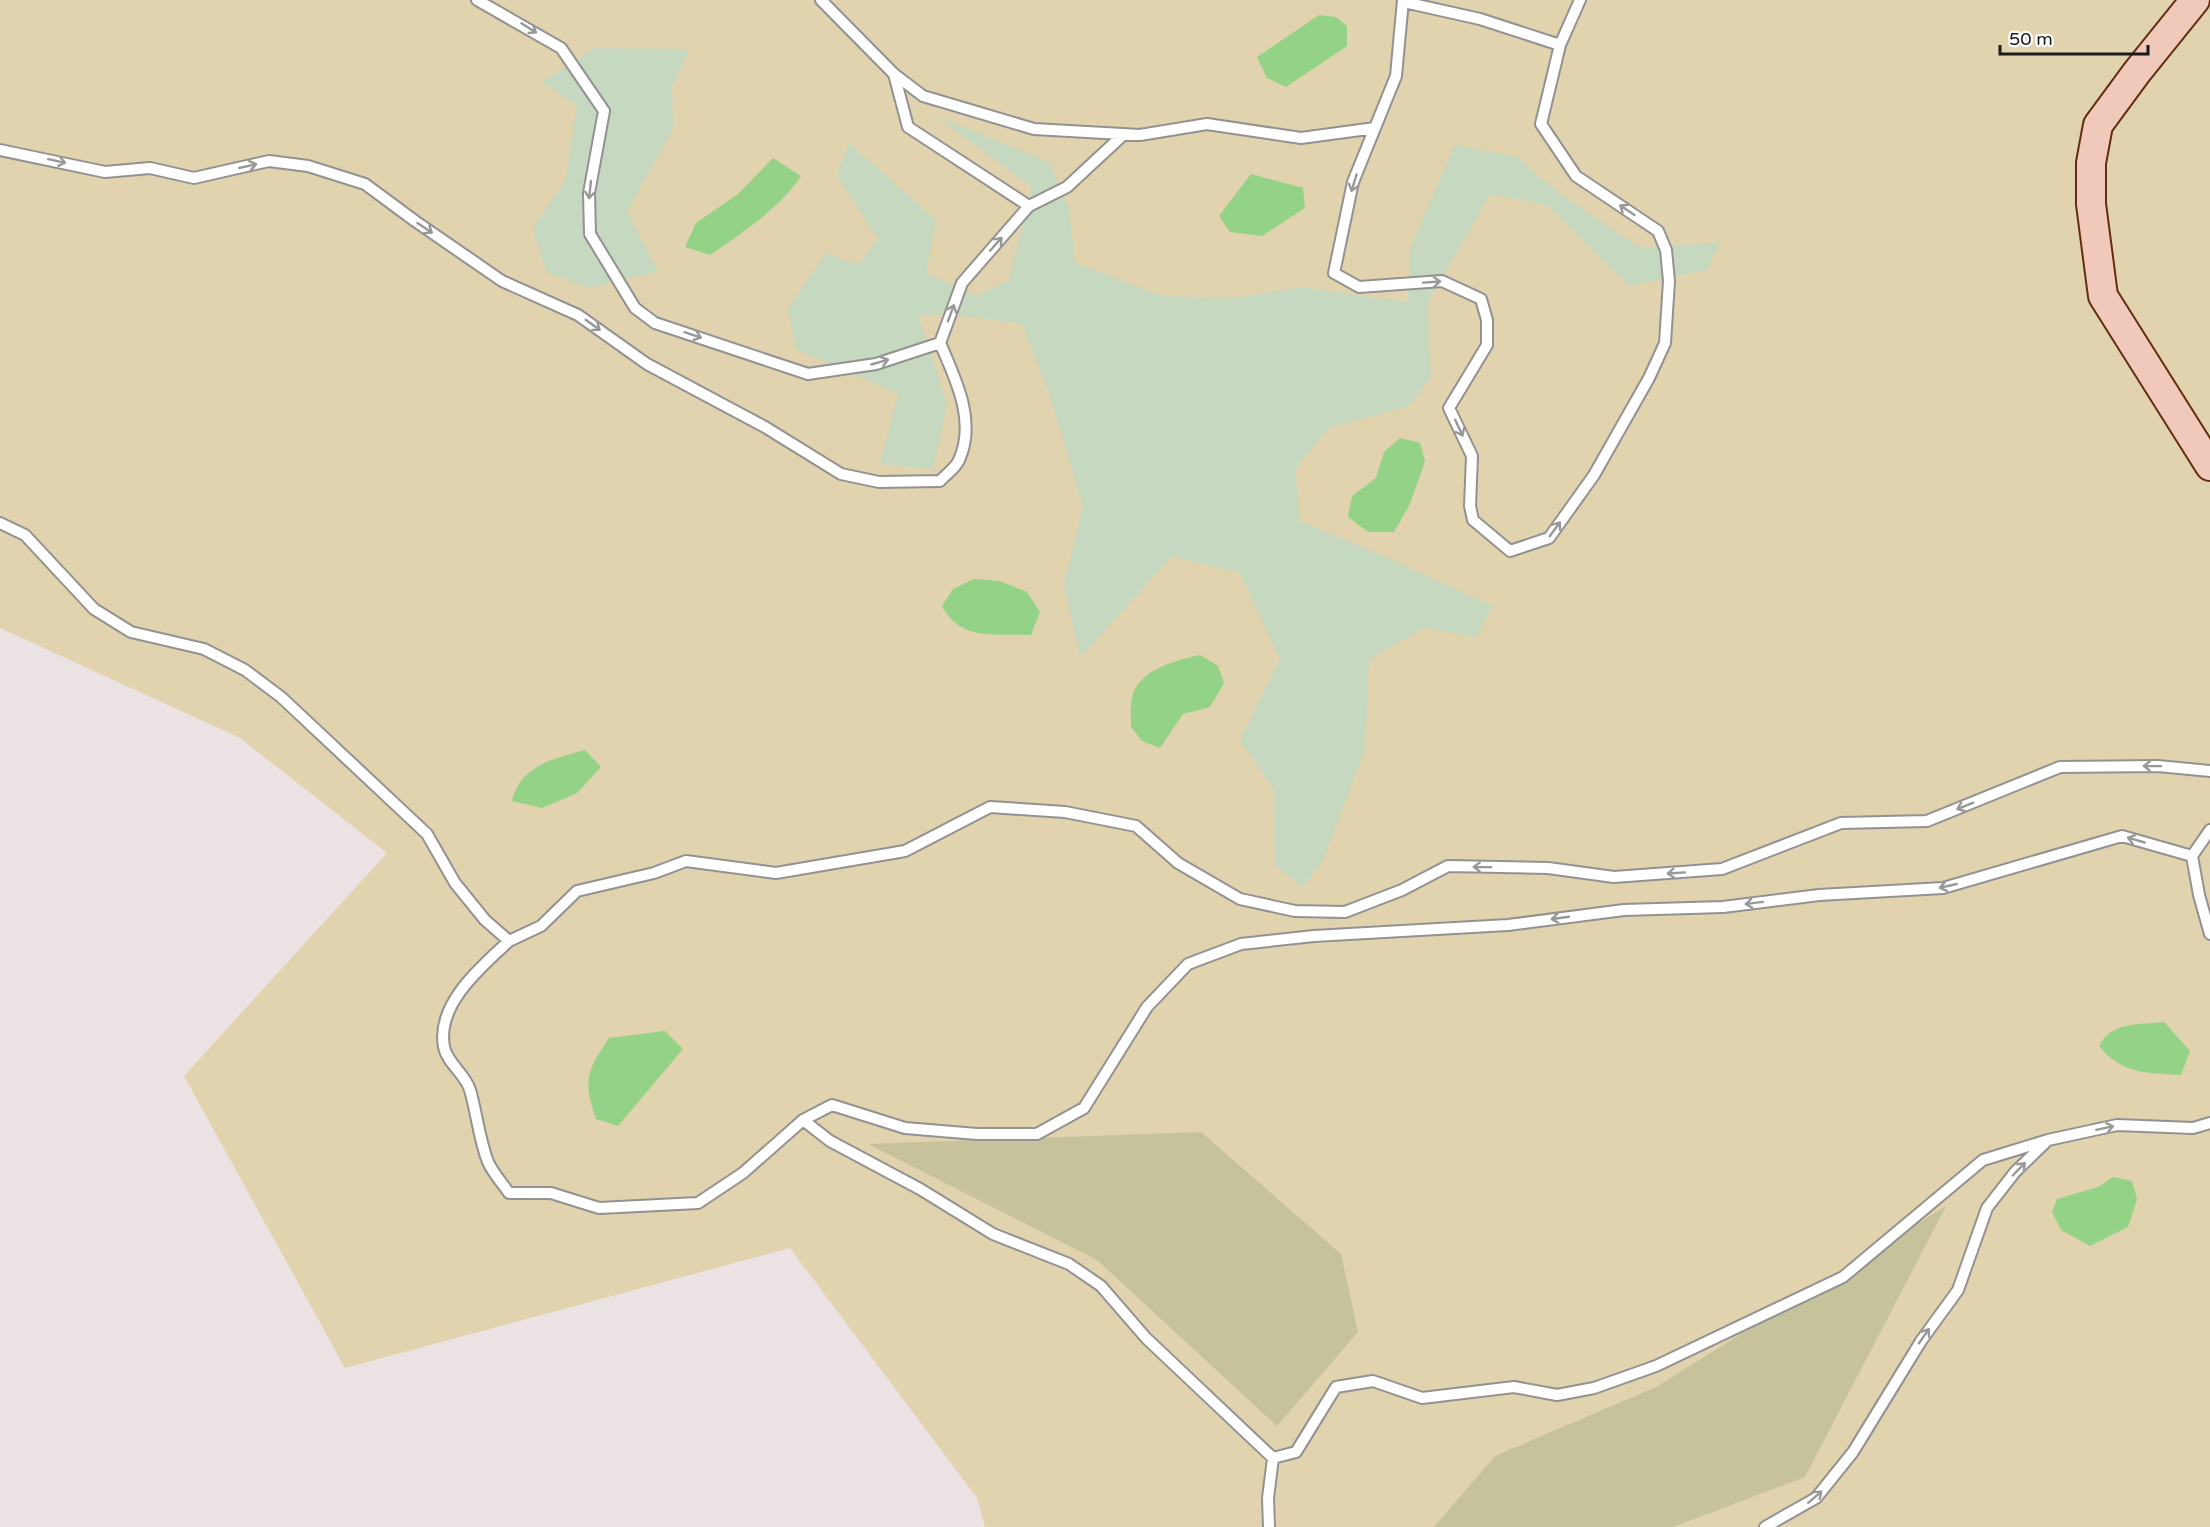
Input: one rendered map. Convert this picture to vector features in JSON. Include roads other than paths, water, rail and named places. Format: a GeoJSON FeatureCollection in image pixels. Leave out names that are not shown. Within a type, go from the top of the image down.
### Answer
{"type":"FeatureCollection","features":[{"type":"Feature","properties":{"kind":"street"},"geometry":{"type":"LineString","coordinates":[[2195,0],[2098,125],[2091,163],[2091,204],[2103,296],[2210,466]]}},
{"type":"Feature","properties":{"kind":"lane"},"geometry":{"type":"LineString","coordinates":[[477,0],[561,48],[604,111],[589,193],[590,234],[635,308],[655,323],[808,374],[876,364],[940,343]]}},
{"type":"Feature","properties":{"kind":"lane"},"geometry":{"type":"LineString","coordinates":[[821,0],[894,74],[923,96],[1034,129],[1140,135],[1207,124],[1301,138],[1375,128]]}},
{"type":"Feature","properties":{"kind":"lane"},"geometry":{"type":"LineString","coordinates":[[1560,45],[1480,19],[1404,1],[1396,76],[1353,182],[1334,273],[1359,287],[1442,281],[1481,299],[1487,320],[1487,345],[1449,408],[1472,456],[1470,506],[1473,520],[1510,552],[1549,538],[1594,475],[1649,378],[1665,343],[1669,281],[1666,250],[1658,231],[1576,176],[1541,124],[1560,45],[1580,0]]}},
{"type":"Feature","properties":{"kind":"lane"},"geometry":{"type":"LineString","coordinates":[[894,74],[909,127],[1029,206]]}},
{"type":"Feature","properties":{"kind":"lane"},"geometry":{"type":"LineString","coordinates":[[0,150],[105,172],[150,168],[195,178],[269,161],[308,166],[365,184],[502,281],[578,315],[647,364],[765,427],[841,474],[879,483],[940,481],[959,461],[965,431],[962,395],[940,343],[962,283],[1029,206],[1066,187],[1124,134]]}},
{"type":"Feature","properties":{"kind":"lane"},"geometry":{"type":"LineString","coordinates":[[0,523],[25,536],[94,609],[131,632],[204,649],[245,670],[281,697],[427,834],[454,883],[485,920],[509,941]]}},
{"type":"Feature","properties":{"kind":"lane"},"geometry":{"type":"LineString","coordinates":[[2192,856],[2122,836],[1943,888],[1819,895],[1723,907],[1623,910],[1508,925],[1314,936],[1240,944],[1188,964],[1147,1007],[1084,1108],[1037,1134],[976,1134],[905,1128],[832,1105],[803,1120],[743,1173],[698,1203],[599,1208],[551,1193],[509,1193],[489,1164],[478,1131],[470,1087],[444,1049],[443,1030],[452,1004],[473,975],[509,941],[542,926],[577,891],[654,873],[686,861],[776,873],[905,851],[990,807],[1065,812],[1136,826],[1178,863],[1240,899],[1295,911],[1345,912],[1402,890],[1448,866],[1548,868],[1614,877],[1722,869],[1841,823],[1928,821],[2060,766],[2158,766],[2210,771]]}},
{"type":"Feature","properties":{"kind":"lane"},"geometry":{"type":"LineString","coordinates":[[2210,830],[2192,856],[2199,895],[2210,934]]}},
{"type":"Feature","properties":{"kind":"lane"},"geometry":{"type":"LineString","coordinates":[[803,1120],[830,1141],[920,1189],[993,1233],[1069,1264],[1101,1286],[1146,1338],[1273,1458]]}},
{"type":"Feature","properties":{"kind":"lane"},"geometry":{"type":"LineString","coordinates":[[1273,1458],[1296,1452],[1336,1387],[1373,1381],[1422,1398],[1514,1387],[1557,1395],[1594,1388],[1656,1366],[1843,1277],[1983,1160],[2048,1140],[2117,1125],[2193,1128],[2210,1123]]}},
{"type":"Feature","properties":{"kind":"lane"},"geometry":{"type":"LineString","coordinates":[[1766,1527],[1816,1498],[1853,1452],[1921,1341],[1958,1290],[1987,1208],[2015,1172],[2048,1140]]}},
{"type":"Feature","properties":{"kind":"lane"},"geometry":{"type":"LineString","coordinates":[[1269,1527],[1268,1498],[1273,1458]]}}]}
